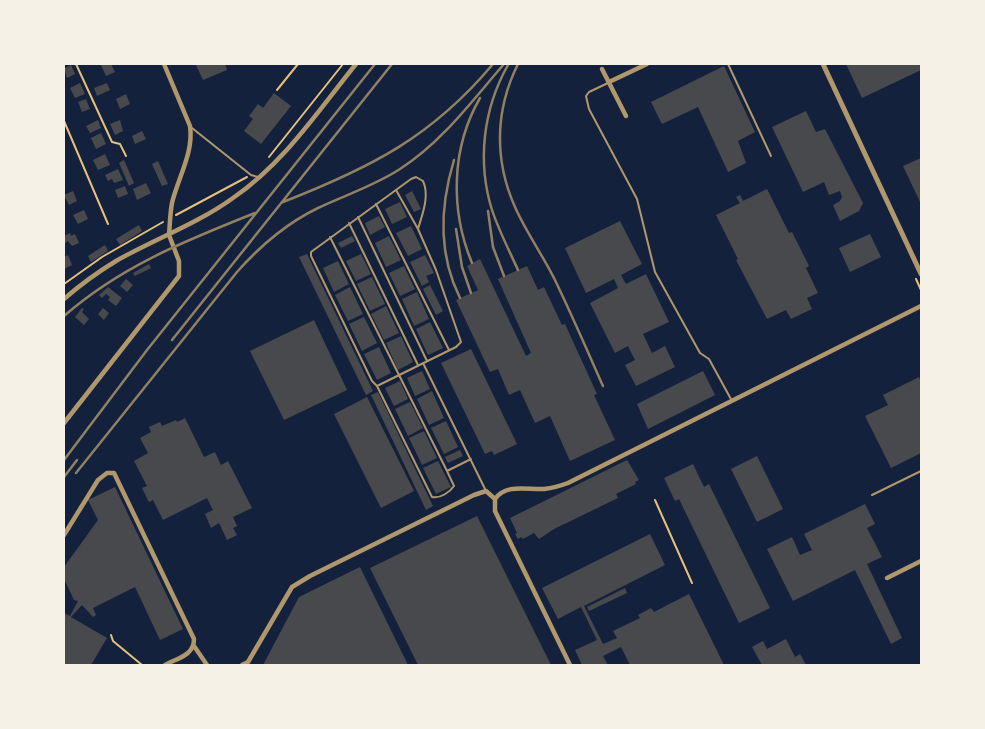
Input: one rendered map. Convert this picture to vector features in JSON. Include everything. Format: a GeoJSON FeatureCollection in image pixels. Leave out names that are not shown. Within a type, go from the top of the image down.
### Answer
{"type":"FeatureCollection","features":[{"type":"Feature","properties":{"kind":"street"},"geometry":{"type":"LineString","coordinates":[[64,423],[179,276],[179,261],[169,235],[172,203],[189,149],[191,133],[190,126],[164,64]]}},
{"type":"Feature","properties":{"kind":"street"},"geometry":{"type":"LineString","coordinates":[[64,299],[105,268],[232,200],[260,178],[283,155],[356,64]]}},
{"type":"Feature","properties":{"kind":"street"},"geometry":{"type":"LineString","coordinates":[[609,82],[647,64]]}},
{"type":"Feature","properties":{"kind":"street"},"geometry":{"type":"LineString","coordinates":[[823,64],[921,274]]}},
{"type":"Feature","properties":{"kind":"street"},"geometry":{"type":"LineString","coordinates":[[602,68],[626,116]]}},
{"type":"Feature","properties":{"kind":"street"},"geometry":{"type":"LineString","coordinates":[[570,665],[495,511],[495,499],[500,493],[508,490],[552,488],[568,483],[921,306]]}},
{"type":"Feature","properties":{"kind":"street"},"geometry":{"type":"LineString","coordinates":[[64,535],[98,480],[107,473],[114,473],[194,639],[194,646],[206,665]]}},
{"type":"Feature","properties":{"kind":"street"},"geometry":{"type":"LineString","coordinates":[[242,665],[248,662],[292,587],[310,576],[449,507],[486,491],[495,499]]}},
{"type":"Feature","properties":{"kind":"street"},"geometry":{"type":"LineString","coordinates":[[887,578],[921,562]]}},
{"type":"Feature","properties":{"kind":"street"},"geometry":{"type":"LineString","coordinates":[[165,665],[188,654],[194,646]]}},
{"type":"Feature","properties":{"kind":"lane"},"geometry":{"type":"LineString","coordinates":[[728,64],[771,156]]}},
{"type":"Feature","properties":{"kind":"lane"},"geometry":{"type":"LineString","coordinates":[[609,82],[589,92],[586,96],[589,109],[637,199],[655,272],[700,353],[709,359],[732,401]]}},
{"type":"Feature","properties":{"kind":"lane"},"geometry":{"type":"LineString","coordinates":[[190,126],[251,175],[260,178]]}},
{"type":"Feature","properties":{"kind":"lane"},"geometry":{"type":"LineString","coordinates":[[330,237],[454,486],[438,498],[432,497],[377,386],[372,381],[311,256],[311,252],[315,248],[349,223],[376,204],[416,177],[424,181],[425,185],[424,207],[418,229]]}},
{"type":"Feature","properties":{"kind":"lane"},"geometry":{"type":"LineString","coordinates":[[377,386],[460,345],[460,338],[436,270],[418,229],[396,190]]}},
{"type":"Feature","properties":{"kind":"lane"},"geometry":{"type":"LineString","coordinates":[[376,204],[449,350]]}},
{"type":"Feature","properties":{"kind":"lane"},"geometry":{"type":"LineString","coordinates":[[358,217],[427,361]]}},
{"type":"Feature","properties":{"kind":"lane"},"geometry":{"type":"LineString","coordinates":[[349,223],[419,366]]}},
{"type":"Feature","properties":{"kind":"lane"},"geometry":{"type":"LineString","coordinates":[[424,363],[486,491]]}},
{"type":"Feature","properties":{"kind":"lane"},"geometry":{"type":"LineString","coordinates":[[447,471],[471,459]]}},
{"type":"Feature","properties":{"kind":"lane"},"geometry":{"type":"LineString","coordinates":[[872,495],[921,471]]}},
{"type":"Feature","properties":{"kind":"path"},"geometry":{"type":"LineString","coordinates":[[76,64],[112,142],[120,144],[126,156]]}},
{"type":"Feature","properties":{"kind":"path"},"geometry":{"type":"LineString","coordinates":[[277,90],[298,64]]}},
{"type":"Feature","properties":{"kind":"path"},"geometry":{"type":"LineString","coordinates":[[269,158],[343,64]]}},
{"type":"Feature","properties":{"kind":"path"},"geometry":{"type":"LineString","coordinates":[[64,122],[108,224]]}},
{"type":"Feature","properties":{"kind":"path"},"geometry":{"type":"LineString","coordinates":[[64,284],[102,257],[251,175]]}},
{"type":"Feature","properties":{"kind":"path"},"geometry":{"type":"LineString","coordinates":[[655,500],[692,584]]}},
{"type":"Feature","properties":{"kind":"path"},"geometry":{"type":"LineString","coordinates":[[656,516],[661,514]]}},
{"type":"Feature","properties":{"kind":"path"},"geometry":{"type":"LineString","coordinates":[[111,635],[113,641],[142,665]]}},
{"type":"Feature","properties":{"kind":"building"},"geometry":{"type":"Polygon","coordinates":[[[111,64],[115,72],[106,76],[101,65],[111,64]]]}},
{"type":"Feature","properties":{"kind":"building"},"geometry":{"type":"Polygon","coordinates":[[[225,64],[227,70],[203,80],[196,65],[225,64]]]}},
{"type":"Feature","properties":{"kind":"building"},"geometry":{"type":"Polygon","coordinates":[[[846,64],[921,64],[921,70],[862,98],[846,64]]]}},
{"type":"Feature","properties":{"kind":"building"},"geometry":{"type":"Polygon","coordinates":[[[71,65],[75,74],[67,78],[64,69],[71,65]]]}},
{"type":"Feature","properties":{"kind":"building"},"geometry":{"type":"Polygon","coordinates":[[[724,66],[755,132],[738,141],[746,163],[728,172],[698,107],[662,124],[651,102],[724,66]]]}},
{"type":"Feature","properties":{"kind":"building"},"geometry":{"type":"Polygon","coordinates":[[[80,83],[85,94],[75,98],[70,88],[80,83]]]}},
{"type":"Feature","properties":{"kind":"building"},"geometry":{"type":"Polygon","coordinates":[[[107,83],[110,90],[97,96],[94,88],[107,83]]]}},
{"type":"Feature","properties":{"kind":"building"},"geometry":{"type":"Polygon","coordinates":[[[274,93],[291,106],[261,144],[244,131],[253,119],[249,116],[258,104],[263,108],[274,93]]]}},
{"type":"Feature","properties":{"kind":"building"},"geometry":{"type":"Polygon","coordinates":[[[126,94],[130,104],[120,109],[116,99],[126,94]]]}},
{"type":"Feature","properties":{"kind":"building"},"geometry":{"type":"Polygon","coordinates":[[[86,99],[90,109],[82,112],[78,102],[86,99]]]}},
{"type":"Feature","properties":{"kind":"building"},"geometry":{"type":"Polygon","coordinates":[[[806,111],[816,132],[825,129],[863,203],[859,211],[840,221],[833,205],[840,201],[842,197],[840,191],[829,195],[824,182],[803,192],[772,127],[806,111]]]}},
{"type":"Feature","properties":{"kind":"building"},"geometry":{"type":"Polygon","coordinates":[[[98,120],[101,128],[90,133],[86,126],[98,120]]]}},
{"type":"Feature","properties":{"kind":"building"},"geometry":{"type":"Polygon","coordinates":[[[120,120],[123,131],[115,135],[110,124],[120,120]]]}},
{"type":"Feature","properties":{"kind":"building"},"geometry":{"type":"Polygon","coordinates":[[[142,131],[146,139],[135,144],[132,136],[142,131]]]}},
{"type":"Feature","properties":{"kind":"building"},"geometry":{"type":"Polygon","coordinates":[[[101,133],[106,144],[96,149],[91,138],[101,133]]]}},
{"type":"Feature","properties":{"kind":"building"},"geometry":{"type":"Polygon","coordinates":[[[105,154],[110,165],[98,170],[93,160],[105,154]]]}},
{"type":"Feature","properties":{"kind":"building"},"geometry":{"type":"Polygon","coordinates":[[[921,158],[921,204],[903,166],[921,158]]]}},
{"type":"Feature","properties":{"kind":"building"},"geometry":{"type":"Polygon","coordinates":[[[124,160],[134,183],[129,186],[119,163],[124,160]]]}},
{"type":"Feature","properties":{"kind":"building"},"geometry":{"type":"Polygon","coordinates":[[[158,161],[168,184],[162,186],[152,164],[158,161]]]}},
{"type":"Feature","properties":{"kind":"building"},"geometry":{"type":"Polygon","coordinates":[[[118,169],[123,180],[114,183],[112,179],[108,181],[105,175],[118,169]]]}},
{"type":"Feature","properties":{"kind":"building"},"geometry":{"type":"Polygon","coordinates":[[[146,183],[151,193],[137,200],[133,189],[146,183]]]}},
{"type":"Feature","properties":{"kind":"building"},"geometry":{"type":"Polygon","coordinates":[[[125,186],[128,194],[118,198],[115,190],[125,186]]]}},
{"type":"Feature","properties":{"kind":"building"},"geometry":{"type":"Polygon","coordinates":[[[767,189],[789,233],[792,232],[809,266],[806,268],[818,293],[807,298],[812,309],[791,319],[786,310],[767,319],[736,260],[738,259],[716,215],[740,203],[736,197],[740,195],[743,201],[767,189]]]}},
{"type":"Feature","properties":{"kind":"building"},"geometry":{"type":"Polygon","coordinates":[[[73,191],[77,201],[69,205],[64,195],[73,191]]]}},
{"type":"Feature","properties":{"kind":"building"},"geometry":{"type":"Polygon","coordinates":[[[412,191],[421,209],[414,212],[405,195],[412,191]]]}},
{"type":"Feature","properties":{"kind":"building"},"geometry":{"type":"Polygon","coordinates":[[[400,202],[407,217],[392,224],[385,209],[400,202]]]}},
{"type":"Feature","properties":{"kind":"building"},"geometry":{"type":"Polygon","coordinates":[[[84,210],[88,219],[78,224],[73,215],[84,210]]]}},
{"type":"Feature","properties":{"kind":"building"},"geometry":{"type":"Polygon","coordinates":[[[379,216],[385,227],[370,235],[365,223],[379,216]]]}},
{"type":"Feature","properties":{"kind":"building"},"geometry":{"type":"Polygon","coordinates":[[[620,221],[642,264],[621,275],[626,284],[646,274],[669,322],[643,334],[652,353],[665,346],[675,367],[636,386],[625,365],[635,360],[628,346],[615,353],[590,303],[618,288],[614,279],[586,293],[565,248],[620,221]]]}},
{"type":"Feature","properties":{"kind":"building"},"geometry":{"type":"Polygon","coordinates":[[[139,225],[142,231],[120,245],[116,239],[139,225]]]}},
{"type":"Feature","properties":{"kind":"building"},"geometry":{"type":"Polygon","coordinates":[[[411,226],[422,249],[408,256],[396,233],[411,226]]]}},
{"type":"Feature","properties":{"kind":"building"},"geometry":{"type":"Polygon","coordinates":[[[70,233],[71,236],[75,234],[79,243],[72,246],[68,241],[65,243],[64,236],[70,233]]]}},
{"type":"Feature","properties":{"kind":"building"},"geometry":{"type":"Polygon","coordinates":[[[870,234],[881,257],[850,272],[839,248],[870,234]]]}},
{"type":"Feature","properties":{"kind":"building"},"geometry":{"type":"Polygon","coordinates":[[[352,236],[355,241],[341,248],[338,243],[352,236]]]}},
{"type":"Feature","properties":{"kind":"building"},"geometry":{"type":"Polygon","coordinates":[[[389,236],[401,260],[386,267],[375,243],[389,236]]]}},
{"type":"Feature","properties":{"kind":"building"},"geometry":{"type":"Polygon","coordinates":[[[105,245],[108,251],[91,262],[88,256],[105,245]]]}},
{"type":"Feature","properties":{"kind":"building"},"geometry":{"type":"Polygon","coordinates":[[[307,254],[373,391],[366,395],[299,257],[307,254]]]}},
{"type":"Feature","properties":{"kind":"building"},"geometry":{"type":"Polygon","coordinates":[[[361,254],[371,274],[356,281],[346,261],[361,254]]]}},
{"type":"Feature","properties":{"kind":"building"},"geometry":{"type":"Polygon","coordinates":[[[68,255],[72,265],[64,269],[64,257],[68,255]]]}},
{"type":"Feature","properties":{"kind":"building"},"geometry":{"type":"Polygon","coordinates":[[[425,255],[434,273],[426,276],[429,282],[422,286],[410,262],[425,255]]]}},
{"type":"Feature","properties":{"kind":"building"},"geometry":{"type":"Polygon","coordinates":[[[480,259],[526,356],[531,353],[498,279],[527,266],[538,290],[544,287],[562,325],[565,324],[597,394],[594,395],[615,440],[570,461],[550,416],[535,423],[520,390],[509,395],[498,369],[490,372],[456,300],[478,290],[467,266],[480,259]]]}},
{"type":"Feature","properties":{"kind":"building"},"geometry":{"type":"Polygon","coordinates":[[[338,261],[349,284],[334,292],[323,268],[338,261]]]}},
{"type":"Feature","properties":{"kind":"building"},"geometry":{"type":"Polygon","coordinates":[[[149,264],[151,268],[135,276],[133,273],[149,264]]]}},
{"type":"Feature","properties":{"kind":"building"},"geometry":{"type":"Polygon","coordinates":[[[404,266],[415,289],[400,296],[389,273],[404,266]]]}},
{"type":"Feature","properties":{"kind":"building"},"geometry":{"type":"Polygon","coordinates":[[[372,277],[385,304],[370,311],[357,284],[372,277]]]}},
{"type":"Feature","properties":{"kind":"building"},"geometry":{"type":"Polygon","coordinates":[[[126,279],[133,285],[127,292],[120,286],[126,279]]]}},
{"type":"Feature","properties":{"kind":"building"},"geometry":{"type":"Polygon","coordinates":[[[430,285],[443,311],[436,315],[423,289],[430,285]]]}},
{"type":"Feature","properties":{"kind":"building"},"geometry":{"type":"Polygon","coordinates":[[[108,287],[122,298],[116,306],[108,300],[110,297],[106,294],[102,298],[99,295],[108,287]]]}},
{"type":"Feature","properties":{"kind":"building"},"geometry":{"type":"Polygon","coordinates":[[[350,287],[363,314],[348,321],[335,295],[350,287]]]}},
{"type":"Feature","properties":{"kind":"building"},"geometry":{"type":"Polygon","coordinates":[[[417,292],[429,319],[414,326],[402,299],[417,292]]]}},
{"type":"Feature","properties":{"kind":"building"},"geometry":{"type":"Polygon","coordinates":[[[386,306],[399,333],[384,340],[371,314],[386,306]]]}},
{"type":"Feature","properties":{"kind":"building"},"geometry":{"type":"Polygon","coordinates":[[[82,308],[84,309],[82,312],[89,319],[84,325],[75,317],[82,308]]]}},
{"type":"Feature","properties":{"kind":"building"},"geometry":{"type":"Polygon","coordinates":[[[103,308],[109,313],[104,320],[98,314],[103,308]]]}},
{"type":"Feature","properties":{"kind":"building"},"geometry":{"type":"Polygon","coordinates":[[[364,317],[377,343],[362,351],[349,324],[364,317]]]}},
{"type":"Feature","properties":{"kind":"building"},"geometry":{"type":"Polygon","coordinates":[[[314,320],[347,390],[284,420],[250,351],[314,320]]]}},
{"type":"Feature","properties":{"kind":"building"},"geometry":{"type":"Polygon","coordinates":[[[430,322],[443,348],[428,355],[416,329],[430,322]]]}},
{"type":"Feature","properties":{"kind":"building"},"geometry":{"type":"Polygon","coordinates":[[[401,336],[413,362],[398,370],[386,343],[401,336]]]}},
{"type":"Feature","properties":{"kind":"building"},"geometry":{"type":"Polygon","coordinates":[[[379,347],[391,373],[377,380],[364,354],[379,347]]]}},
{"type":"Feature","properties":{"kind":"building"},"geometry":{"type":"Polygon","coordinates":[[[471,349],[517,444],[494,455],[492,451],[485,454],[441,363],[471,349]]]}},
{"type":"Feature","properties":{"kind":"building"},"geometry":{"type":"Polygon","coordinates":[[[422,371],[430,389],[415,396],[407,378],[422,371]]]}},
{"type":"Feature","properties":{"kind":"building"},"geometry":{"type":"Polygon","coordinates":[[[703,371],[715,395],[648,429],[637,404],[703,371]]]}},
{"type":"Feature","properties":{"kind":"building"},"geometry":{"type":"Polygon","coordinates":[[[919,377],[921,382],[921,453],[891,468],[865,416],[888,405],[883,395],[919,377]]]}},
{"type":"Feature","properties":{"kind":"building"},"geometry":{"type":"Polygon","coordinates":[[[400,381],[408,399],[394,406],[385,388],[400,381]]]}},
{"type":"Feature","properties":{"kind":"building"},"geometry":{"type":"Polygon","coordinates":[[[432,391],[444,418],[429,425],[417,399],[432,391]]]}},
{"type":"Feature","properties":{"kind":"building"},"geometry":{"type":"Polygon","coordinates":[[[378,392],[433,506],[426,510],[371,395],[378,392]]]}},
{"type":"Feature","properties":{"kind":"building"},"geometry":{"type":"Polygon","coordinates":[[[367,397],[414,491],[381,508],[334,414],[367,397]]]}},
{"type":"Feature","properties":{"kind":"building"},"geometry":{"type":"Polygon","coordinates":[[[410,402],[423,428],[408,436],[395,409],[410,402]]]}},
{"type":"Feature","properties":{"kind":"building"},"geometry":{"type":"Polygon","coordinates":[[[185,418],[204,457],[215,452],[221,465],[228,461],[252,508],[233,517],[237,526],[233,528],[237,535],[227,540],[219,523],[211,528],[205,514],[213,510],[207,498],[163,520],[153,500],[149,502],[142,488],[147,486],[134,461],[148,453],[140,438],[151,432],[149,427],[160,422],[162,426],[185,418]]]}},
{"type":"Feature","properties":{"kind":"building"},"geometry":{"type":"Polygon","coordinates":[[[446,421],[458,447],[444,454],[431,428],[446,421]]]}},
{"type":"Feature","properties":{"kind":"building"},"geometry":{"type":"Polygon","coordinates":[[[424,431],[437,458],[422,465],[409,438],[424,431]]]}},
{"type":"Feature","properties":{"kind":"building"},"geometry":{"type":"Polygon","coordinates":[[[460,450],[463,456],[448,463],[445,457],[460,450]]]}},
{"type":"Feature","properties":{"kind":"building"},"geometry":{"type":"Polygon","coordinates":[[[757,456],[783,509],[757,522],[731,469],[757,456]]]}},
{"type":"Feature","properties":{"kind":"building"},"geometry":{"type":"Polygon","coordinates":[[[627,460],[639,480],[635,482],[636,484],[616,494],[618,498],[554,529],[539,539],[534,533],[523,539],[521,537],[518,539],[510,518],[627,460]]]}},
{"type":"Feature","properties":{"kind":"building"},"geometry":{"type":"Polygon","coordinates":[[[438,461],[451,487],[436,494],[423,468],[438,461]]]}},
{"type":"Feature","properties":{"kind":"building"},"geometry":{"type":"Polygon","coordinates":[[[693,464],[704,487],[709,484],[770,608],[739,623],[679,499],[675,501],[664,478],[693,464]]]}},
{"type":"Feature","properties":{"kind":"building"},"geometry":{"type":"Polygon","coordinates":[[[115,487],[183,629],[160,640],[135,587],[93,608],[96,615],[93,617],[82,605],[71,617],[107,638],[91,665],[67,665],[64,663],[64,613],[70,616],[78,601],[74,600],[64,579],[64,567],[98,520],[88,500],[115,487]]]}},
{"type":"Feature","properties":{"kind":"building"},"geometry":{"type":"Polygon","coordinates":[[[865,504],[875,524],[867,528],[882,557],[867,564],[902,638],[891,644],[855,570],[793,601],[767,549],[792,537],[800,555],[812,550],[804,534],[865,504]]]}},
{"type":"Feature","properties":{"kind":"building"},"geometry":{"type":"Polygon","coordinates":[[[477,516],[551,665],[418,665],[370,568],[477,516]]]}},
{"type":"Feature","properties":{"kind":"building"},"geometry":{"type":"Polygon","coordinates":[[[650,534],[665,565],[584,606],[603,644],[617,638],[613,631],[640,618],[638,615],[651,608],[654,612],[689,594],[724,665],[630,665],[621,647],[603,656],[608,665],[582,665],[575,650],[597,640],[581,607],[558,619],[542,588],[650,534]]]}},
{"type":"Feature","properties":{"kind":"building"},"geometry":{"type":"Polygon","coordinates":[[[360,567],[408,665],[263,665],[299,597],[360,567]]]}},
{"type":"Feature","properties":{"kind":"building"},"geometry":{"type":"Polygon","coordinates":[[[625,588],[627,593],[589,611],[587,607],[625,588]]]}},
{"type":"Feature","properties":{"kind":"building"},"geometry":{"type":"Polygon","coordinates":[[[786,639],[795,657],[800,654],[806,665],[762,665],[752,647],[763,641],[767,649],[786,639]]]}},
{"type":"Feature","properties":{"kind":"railway"},"geometry":{"type":"LineString","coordinates":[[64,460],[147,350],[375,64]]}},
{"type":"Feature","properties":{"kind":"railway"},"geometry":{"type":"LineString","coordinates":[[172,340],[392,64]]}},
{"type":"Feature","properties":{"kind":"railway"},"geometry":{"type":"LineString","coordinates":[[283,202],[372,163],[398,148],[447,112],[493,64]]}},
{"type":"Feature","properties":{"kind":"railway"},"geometry":{"type":"LineString","coordinates":[[76,473],[237,272],[255,253],[274,236],[307,214],[380,180],[415,158],[443,134],[504,64]]}},
{"type":"Feature","properties":{"kind":"railway"},"geometry":{"type":"LineString","coordinates":[[518,64],[510,81],[501,117],[500,135],[503,171],[515,207],[554,278],[603,386]]}},
{"type":"Feature","properties":{"kind":"railway"},"geometry":{"type":"LineString","coordinates":[[508,65],[493,99],[485,136],[484,155],[487,192],[492,210],[518,270]]}},
{"type":"Feature","properties":{"kind":"railway"},"geometry":{"type":"LineString","coordinates":[[472,263],[460,222],[457,201],[457,179],[463,137],[470,117],[480,98]]}},
{"type":"Feature","properties":{"kind":"railway"},"geometry":{"type":"LineString","coordinates":[[454,160],[446,195],[443,230],[448,264],[460,298]]}},
{"type":"Feature","properties":{"kind":"railway"},"geometry":{"type":"LineString","coordinates":[[488,211],[493,247],[504,276]]}},
{"type":"Feature","properties":{"kind":"railway"},"geometry":{"type":"LineString","coordinates":[[64,316],[108,283],[155,256],[255,213]]}},
{"type":"Feature","properties":{"kind":"railway"},"geometry":{"type":"LineString","coordinates":[[456,229],[462,267],[471,293]]}},
{"type":"Feature","properties":{"kind":"railway"},"geometry":{"type":"LineString","coordinates":[[64,477],[77,460]]}}]}
